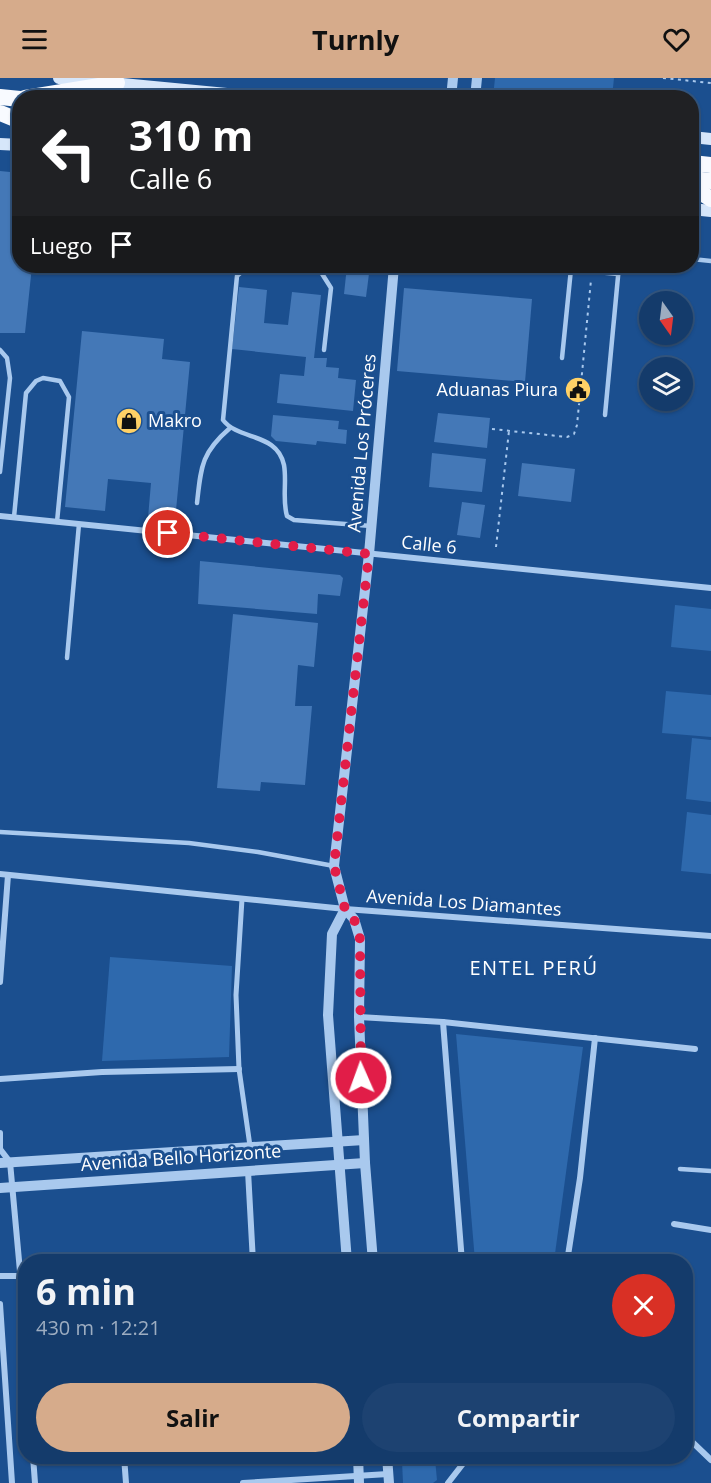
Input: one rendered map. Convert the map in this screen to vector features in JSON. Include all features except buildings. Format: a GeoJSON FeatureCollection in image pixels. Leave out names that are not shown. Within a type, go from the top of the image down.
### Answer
{"type":"FeatureCollection","features":[{"type":"Feature","properties":{"kind":"highway"},"geometry":{"type":"LineString","coordinates":[[74,90],[117,83]]}},
{"type":"Feature","properties":{"kind":"main road"},"geometry":{"type":"LineString","coordinates":[[66,78],[117,83],[162,83],[215,90]]}},
{"type":"Feature","properties":{"kind":"street","name":"Avenida Los Próceres"},"geometry":{"type":"LineString","coordinates":[[372,1254],[365,1163],[359,1017],[360,939],[354,919],[345,909],[334,866],[369,554],[392,273]]}},
{"type":"Feature","properties":{"kind":"street","name":"Calle 6"},"geometry":{"type":"LineString","coordinates":[[0,516],[711,588]]}},
{"type":"Feature","properties":{"kind":"street","name":"Avenida Los Diamantes"},"geometry":{"type":"LineString","coordinates":[[0,874],[345,909],[711,936]]}},
{"type":"Feature","properties":{"kind":"street"},"geometry":{"type":"LineString","coordinates":[[0,982],[8,875]]}},
{"type":"Feature","properties":{"kind":"street"},"geometry":{"type":"LineString","coordinates":[[242,899],[236,995],[239,1069],[250,1146]]}},
{"type":"Feature","properties":{"kind":"street"},"geometry":{"type":"LineString","coordinates":[[345,909],[332,934],[328,1015],[346,1254]]}},
{"type":"Feature","properties":{"kind":"street"},"geometry":{"type":"LineString","coordinates":[[359,1017],[443,1022],[695,1049]]}},
{"type":"Feature","properties":{"kind":"street"},"geometry":{"type":"LineString","coordinates":[[443,1022],[461,1254]]}},
{"type":"Feature","properties":{"kind":"street"},"geometry":{"type":"LineString","coordinates":[[568,1254],[580,1178],[595,1038]]}},
{"type":"Feature","properties":{"kind":"street"},"geometry":{"type":"LineString","coordinates":[[0,1079],[102,1072],[239,1069]]}},
{"type":"Feature","properties":{"kind":"street"},"geometry":{"type":"LineString","coordinates":[[0,1133],[0,1149],[13,1186],[21,1254]]}},
{"type":"Feature","properties":{"kind":"street","name":"Avenida Bello Horizonte"},"geometry":{"type":"LineString","coordinates":[[5,1162],[364,1140]]}},
{"type":"Feature","properties":{"kind":"street","name":"Avenida Bello Horizonte"},"geometry":{"type":"LineString","coordinates":[[0,1188],[365,1163]]}},
{"type":"Feature","properties":{"kind":"street"},"geometry":{"type":"LineString","coordinates":[[248,1170],[253,1254]]}},
{"type":"Feature","properties":{"kind":"street"},"geometry":{"type":"LineString","coordinates":[[674,1224],[711,1230]]}},
{"type":"Feature","properties":{"kind":"street"},"geometry":{"type":"LineString","coordinates":[[0,1276],[18,1276]]}},
{"type":"Feature","properties":{"kind":"street"},"geometry":{"type":"LineString","coordinates":[[0,1304],[12,1483]]}},
{"type":"Feature","properties":{"kind":"street"},"geometry":{"type":"LineString","coordinates":[[693,1443],[711,1460]]}},
{"type":"Feature","properties":{"kind":"street"},"geometry":{"type":"LineString","coordinates":[[34,1464],[35,1483]]}},
{"type":"Feature","properties":{"kind":"street"},"geometry":{"type":"LineString","coordinates":[[125,1464],[126,1483]]}},
{"type":"Feature","properties":{"kind":"street"},"geometry":{"type":"LineString","coordinates":[[358,1464],[359,1479]]}},
{"type":"Feature","properties":{"kind":"street"},"geometry":{"type":"LineString","coordinates":[[448,1483],[463,1464]]}},
{"type":"Feature","properties":{"kind":"street"},"geometry":{"type":"LineString","coordinates":[[243,1483],[389,1478]]}},
{"type":"Feature","properties":{"kind":"lane"},"geometry":{"type":"LineString","coordinates":[[241,273],[237,276],[223,420],[230,428],[268,441],[277,451],[284,464],[286,516],[294,520],[371,526]]}},
{"type":"Feature","properties":{"kind":"lane"},"geometry":{"type":"LineString","coordinates":[[323,273],[331,288],[324,350]]}},
{"type":"Feature","properties":{"kind":"lane"},"geometry":{"type":"LineString","coordinates":[[562,358],[571,273]]}},
{"type":"Feature","properties":{"kind":"lane"},"geometry":{"type":"LineString","coordinates":[[605,415],[618,274],[609,273]]}},
{"type":"Feature","properties":{"kind":"lane"},"geometry":{"type":"LineString","coordinates":[[0,350],[7,358],[10,378],[0,472]]}},
{"type":"Feature","properties":{"kind":"lane"},"geometry":{"type":"LineString","coordinates":[[14,517],[26,393],[36,381],[51,379],[60,381],[69,397],[57,522]]}},
{"type":"Feature","properties":{"kind":"lane"},"geometry":{"type":"LineString","coordinates":[[197,503],[201,463],[220,437],[230,428]]}},
{"type":"Feature","properties":{"kind":"lane"},"geometry":{"type":"LineString","coordinates":[[67,658],[79,524]]}},
{"type":"Feature","properties":{"kind":"lane"},"geometry":{"type":"LineString","coordinates":[[0,832],[189,843],[258,852],[334,866]]}},
{"type":"Feature","properties":{"kind":"lane"},"geometry":{"type":"LineString","coordinates":[[680,1169],[711,1171]]}},
{"type":"Feature","properties":{"kind":"path"},"geometry":{"type":"LineString","coordinates":[[663,78],[711,83]]}},
{"type":"Feature","properties":{"kind":"path"},"geometry":{"type":"LineString","coordinates":[[492,429],[567,437],[574,434],[577,424],[592,273]]}},
{"type":"Feature","properties":{"kind":"path"},"geometry":{"type":"LineString","coordinates":[[496,548],[509,431]]}},
{"type":"Feature","properties":{"kind":"shaded area"},"geometry":{"type":"Polygon","coordinates":[[[495,78],[614,78],[613,90],[494,90],[495,78]]]}},
{"type":"Feature","properties":{"kind":"shaded area"},"geometry":{"type":"Polygon","coordinates":[[[675,605],[711,609],[711,651],[671,647],[675,605]]]}},
{"type":"Feature","properties":{"kind":"shaded area"},"geometry":{"type":"Polygon","coordinates":[[[666,691],[711,695],[711,737],[662,733],[666,691]]]}},
{"type":"Feature","properties":{"kind":"shaded area"},"geometry":{"type":"Polygon","coordinates":[[[692,738],[711,740],[711,802],[686,799],[692,738]]]}},
{"type":"Feature","properties":{"kind":"shaded area"},"geometry":{"type":"Polygon","coordinates":[[[687,812],[711,815],[711,874],[681,871],[687,812]]]}},
{"type":"Feature","properties":{"kind":"shaded area"},"geometry":{"type":"Polygon","coordinates":[[[110,957],[232,966],[229,1057],[102,1061],[110,957]]]}},
{"type":"Feature","properties":{"kind":"shaded area"},"geometry":{"type":"Polygon","coordinates":[[[456,1034],[583,1047],[555,1254],[474,1254],[456,1034]]]}},
{"type":"Feature","properties":{"kind":"shaded area"},"geometry":{"type":"Polygon","coordinates":[[[402,1464],[435,1464],[437,1480],[433,1483],[403,1483],[402,1464]]]}},
{"type":"Feature","properties":{"kind":"place","name":"Aduanas Piura"},"geometry":{"type":"Point","coordinates":[578,390]}},
{"type":"Feature","properties":{"kind":"place","name":"Makro"},"geometry":{"type":"Point","coordinates":[129,421]}},
{"type":"Feature","properties":{"kind":"district","name":"ENTEL PERÚ"},"geometry":{"type":"Point","coordinates":[534,968]}},
{"type":"Feature","properties":{"kind":"route"},"geometry":{"type":"LineString","coordinates":[[168,533],[369,554],[334,866],[345,909],[354,919],[360,939],[361,1078]]}}]}
